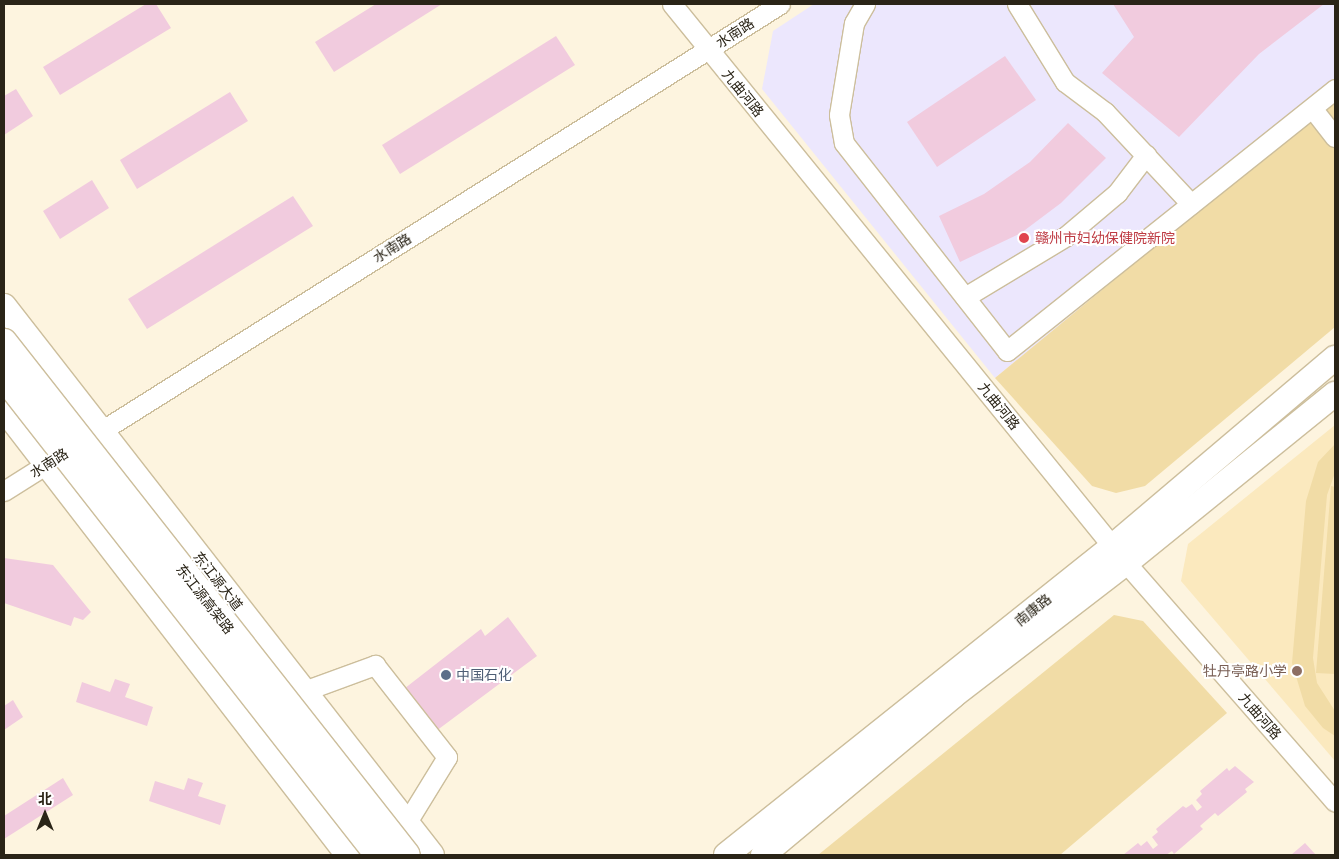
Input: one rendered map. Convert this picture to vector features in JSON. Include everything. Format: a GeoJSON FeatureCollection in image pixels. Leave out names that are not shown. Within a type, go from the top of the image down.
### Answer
{"type":"FeatureCollection","features":[{"type":"Feature","properties":{"kind":"highway","name":"东江源高架路"},"geometry":{"type":"LineString","coordinates":[[4,342],[407,855]]}},
{"type":"Feature","properties":{"kind":"highway","name":"东江源高架路"},"geometry":{"type":"LineString","coordinates":[[4,377],[378,855]]}},
{"type":"Feature","properties":{"kind":"main road","name":"东江源大道"},"geometry":{"type":"LineString","coordinates":[[4,306],[432,855]]}},
{"type":"Feature","properties":{"kind":"main road","name":"南康路"},"geometry":{"type":"LineString","coordinates":[[763,855],[1120,554],[1335,358]]}},
{"type":"Feature","properties":{"kind":"main road","name":"南康路"},"geometry":{"type":"LineString","coordinates":[[726,855],[1120,554],[1335,394]]}},
{"type":"Feature","properties":{"kind":"main road"},"geometry":{"type":"LineString","coordinates":[[4,409],[348,855]]}},
{"type":"Feature","properties":{"kind":"street","name":"九曲河路"},"geometry":{"type":"LineString","coordinates":[[672,4],[1120,554],[1335,802]]}},
{"type":"Feature","properties":{"kind":"street","name":"水南路"},"geometry":{"type":"LineString","coordinates":[[4,491],[780,4]]}},
{"type":"Feature","properties":{"kind":"street"},"geometry":{"type":"LineString","coordinates":[[864,4],[854,22],[839,115],[844,143],[1007,351],[1335,90]]}},
{"type":"Feature","properties":{"kind":"street"},"geometry":{"type":"LineString","coordinates":[[1017,4],[1066,82],[1105,112],[1191,204]]}},
{"type":"Feature","properties":{"kind":"street"},"geometry":{"type":"LineString","coordinates":[[1312,108],[1335,137]]}},
{"type":"Feature","properties":{"kind":"street"},"geometry":{"type":"LineString","coordinates":[[965,297],[1066,236],[1117,192],[1146,155]]}},
{"type":"Feature","properties":{"kind":"street"},"geometry":{"type":"LineString","coordinates":[[304,690],[375,665],[447,756],[407,822]]}},
{"type":"Feature","properties":{"kind":"shaded area","name":"赣州市妇幼保健院新院"},"geometry":{"type":"Polygon","coordinates":[[[814,4],[1335,4],[1335,98],[995,378],[762,89],[773,31],[814,4]]]}},
{"type":"Feature","properties":{"kind":"shaded area"},"geometry":{"type":"Polygon","coordinates":[[[1335,98],[1335,327],[1145,486],[1116,493],[1092,486],[995,378],[1335,98]]]}},
{"type":"Feature","properties":{"kind":"shaded area","name":"牡丹亭路小学"},"geometry":{"type":"Polygon","coordinates":[[[1335,425],[1335,761],[1181,581],[1188,544],[1335,425]]]}},
{"type":"Feature","properties":{"kind":"shaded area"},"geometry":{"type":"Polygon","coordinates":[[[1335,444],[1335,473],[1327,495],[1313,658],[1317,683],[1335,711],[1335,736],[1323,728],[1305,706],[1292,663],[1306,501],[1318,462],[1335,444]]]}},
{"type":"Feature","properties":{"kind":"shaded area"},"geometry":{"type":"Polygon","coordinates":[[[1331,486],[1335,487],[1335,674],[1316,673],[1331,486]]]}},
{"type":"Feature","properties":{"kind":"shaded area"},"geometry":{"type":"Polygon","coordinates":[[[1114,615],[1143,621],[1227,713],[1060,855],[818,855],[1114,615]]]}},
{"type":"Feature","properties":{"kind":"building"},"geometry":{"type":"Polygon","coordinates":[[[146,4],[156,4],[171,28],[60,95],[43,67],[146,4]]]}},
{"type":"Feature","properties":{"kind":"building"},"geometry":{"type":"Polygon","coordinates":[[[376,4],[442,4],[334,72],[315,42],[376,4]]]}},
{"type":"Feature","properties":{"kind":"building"},"geometry":{"type":"Polygon","coordinates":[[[1113,4],[1324,4],[1259,54],[1179,137],[1102,73],[1134,37],[1113,4]]]}},
{"type":"Feature","properties":{"kind":"building"},"geometry":{"type":"Polygon","coordinates":[[[556,36],[575,65],[400,174],[382,145],[556,36]]]}},
{"type":"Feature","properties":{"kind":"building"},"geometry":{"type":"Polygon","coordinates":[[[1005,56],[1036,100],[937,167],[907,122],[1005,56]]]}},
{"type":"Feature","properties":{"kind":"building"},"geometry":{"type":"Polygon","coordinates":[[[16,89],[33,116],[4,135],[4,96],[16,89]]]}},
{"type":"Feature","properties":{"kind":"building"},"geometry":{"type":"Polygon","coordinates":[[[230,92],[248,121],[137,189],[120,160],[230,92]]]}},
{"type":"Feature","properties":{"kind":"building"},"geometry":{"type":"Polygon","coordinates":[[[1068,123],[1106,158],[1061,203],[1021,233],[960,262],[939,216],[984,194],[1030,162],[1068,123]]]}},
{"type":"Feature","properties":{"kind":"building"},"geometry":{"type":"Polygon","coordinates":[[[92,180],[109,208],[60,239],[43,211],[92,180]]]}},
{"type":"Feature","properties":{"kind":"building"},"geometry":{"type":"Polygon","coordinates":[[[293,196],[313,226],[147,329],[128,299],[293,196]]]}},
{"type":"Feature","properties":{"kind":"building"},"geometry":{"type":"Polygon","coordinates":[[[4,558],[53,565],[91,612],[83,620],[74,617],[71,626],[4,603],[4,558]]]}},
{"type":"Feature","properties":{"kind":"building"},"geometry":{"type":"Polygon","coordinates":[[[508,617],[537,656],[432,734],[400,692],[481,629],[485,636],[508,617]]]}},
{"type":"Feature","properties":{"kind":"building"},"geometry":{"type":"Polygon","coordinates":[[[115,679],[130,684],[125,697],[153,707],[147,726],[76,702],[82,682],[110,692],[115,679]]]}},
{"type":"Feature","properties":{"kind":"building"},"geometry":{"type":"Polygon","coordinates":[[[13,700],[23,717],[4,730],[4,706],[13,700]]]}},
{"type":"Feature","properties":{"kind":"building"},"geometry":{"type":"Polygon","coordinates":[[[1235,766],[1254,782],[1245,789],[1247,792],[1218,816],[1215,813],[1200,826],[1203,829],[1174,854],[1172,851],[1166,855],[1123,855],[1138,843],[1141,846],[1147,841],[1153,849],[1158,845],[1152,837],[1158,832],[1156,829],[1183,806],[1186,808],[1192,804],[1197,811],[1202,807],[1196,800],[1202,794],[1200,791],[1227,768],[1229,771],[1235,766]]]}},
{"type":"Feature","properties":{"kind":"building"},"geometry":{"type":"Polygon","coordinates":[[[63,778],[73,795],[4,839],[4,816],[63,778]]]}},
{"type":"Feature","properties":{"kind":"building"},"geometry":{"type":"Polygon","coordinates":[[[188,778],[203,783],[198,796],[226,805],[220,825],[149,801],[155,781],[184,790],[188,778]]]}},
{"type":"Feature","properties":{"kind":"building"},"geometry":{"type":"Polygon","coordinates":[[[1305,843],[1316,855],[1291,855],[1305,843]]]}},
{"type":"Feature","properties":{"kind":"place","name":"赣州市妇幼保健院新院"},"geometry":{"type":"Point","coordinates":[1024,238]}},
{"type":"Feature","properties":{"kind":"place","name":"牡丹亭路小学"},"geometry":{"type":"Point","coordinates":[1297,671]}},
{"type":"Feature","properties":{"kind":"place","name":"中国石化"},"geometry":{"type":"Point","coordinates":[446,675]}}]}
